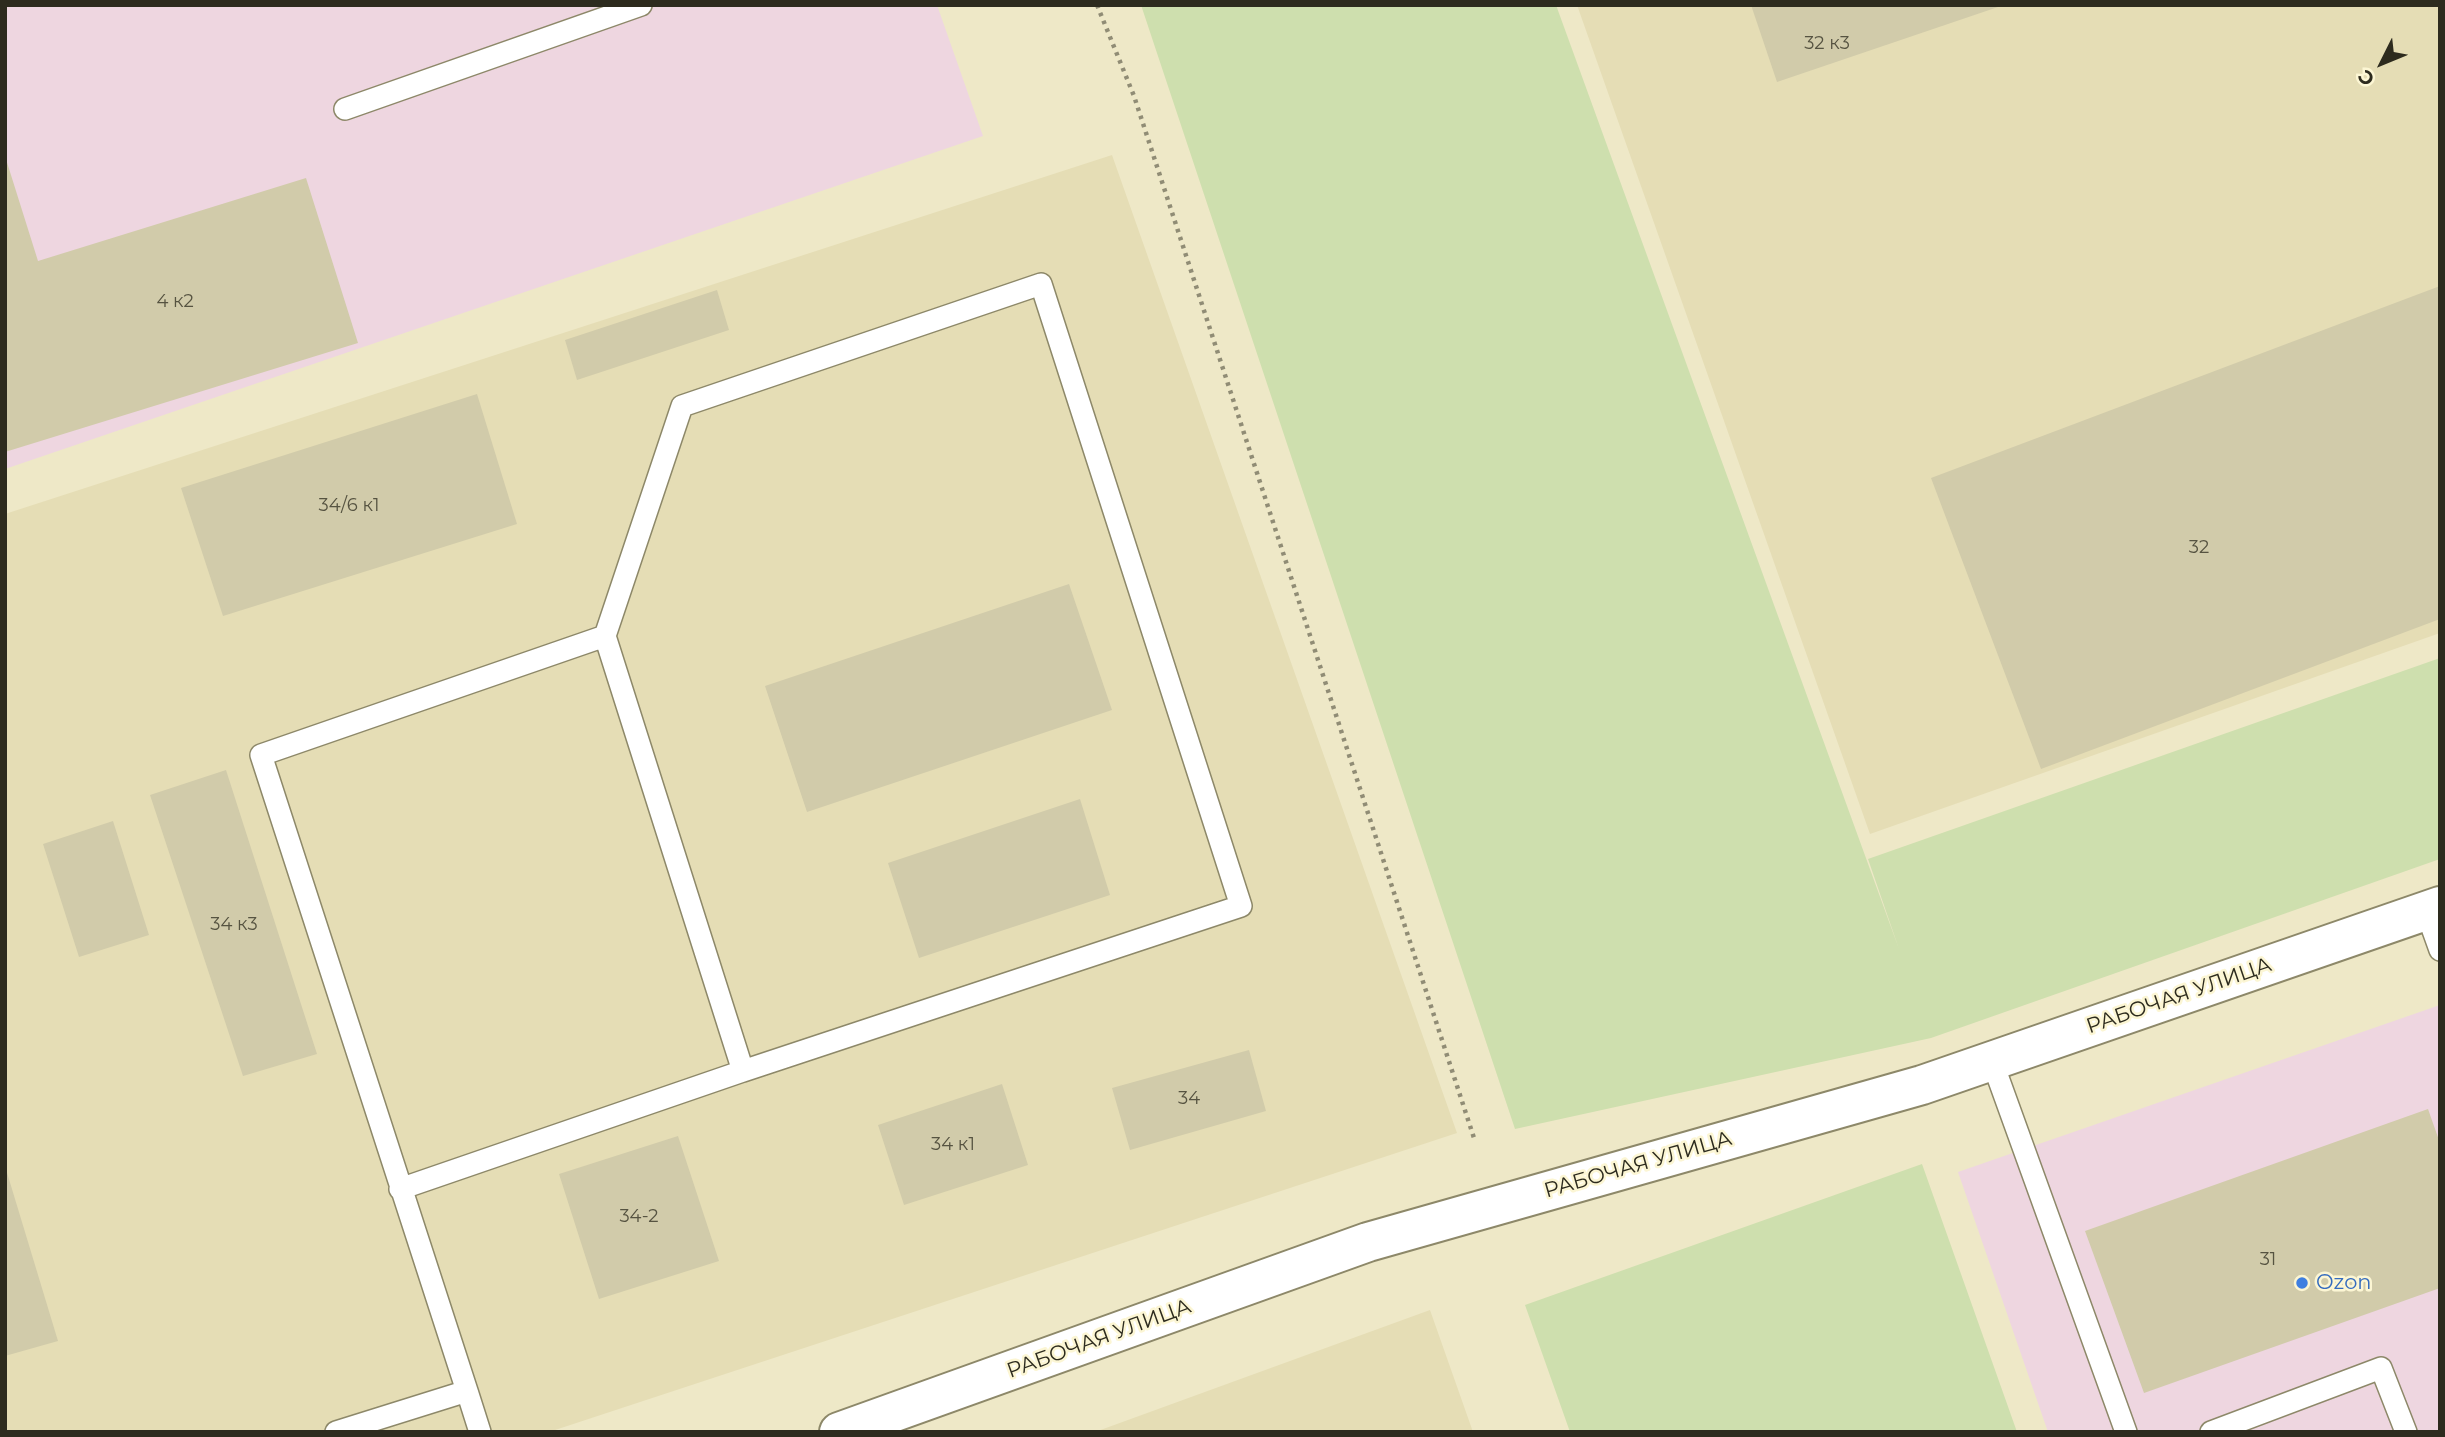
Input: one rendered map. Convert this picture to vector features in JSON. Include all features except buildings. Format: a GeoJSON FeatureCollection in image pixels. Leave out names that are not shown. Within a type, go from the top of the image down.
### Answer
{"type":"FeatureCollection","features":[{"type":"Feature","properties":{"kind":"main road","name":"РАБОЧАЯ УЛИЦА"},"geometry":{"type":"LineString","coordinates":[[839,1432],[1368,1242],[1922,1085],[2433,908]]}},
{"type":"Feature","properties":{"kind":"lane"},"geometry":{"type":"LineString","coordinates":[[345,108],[641,5]]}},
{"type":"Feature","properties":{"kind":"lane"},"geometry":{"type":"LineString","coordinates":[[400,1189],[743,1071],[1241,906],[1041,284],[682,406],[605,636],[743,1071]]}},
{"type":"Feature","properties":{"kind":"lane"},"geometry":{"type":"LineString","coordinates":[[480,1432],[261,755],[605,636]]}},
{"type":"Feature","properties":{"kind":"lane"},"geometry":{"type":"LineString","coordinates":[[2433,908],[2440,950]]}},
{"type":"Feature","properties":{"kind":"lane"},"geometry":{"type":"LineString","coordinates":[[1992,1061],[2126,1432]]}},
{"type":"Feature","properties":{"kind":"lane"},"geometry":{"type":"LineString","coordinates":[[2211,1432],[2381,1368],[2406,1432]]}},
{"type":"Feature","properties":{"kind":"lane"},"geometry":{"type":"LineString","coordinates":[[336,1432],[467,1391]]}},
{"type":"Feature","properties":{"kind":"path"},"geometry":{"type":"LineString","coordinates":[[1097,5],[1134,96],[1474,1138]]}},
{"type":"Feature","properties":{"kind":"shaded area"},"geometry":{"type":"Polygon","coordinates":[[[5,5],[937,5],[983,136],[5,469],[5,5]]]}},
{"type":"Feature","properties":{"kind":"shaded area"},"geometry":{"type":"Polygon","coordinates":[[[1577,5],[2440,5],[2440,633],[1870,834],[1577,5]]]}},
{"type":"Feature","properties":{"kind":"shaded area"},"geometry":{"type":"Polygon","coordinates":[[[1112,155],[1457,1133],[549,1432],[5,1432],[5,514],[1112,155]]]}},
{"type":"Feature","properties":{"kind":"shaded area"},"geometry":{"type":"Polygon","coordinates":[[[2440,1005],[2440,1432],[2048,1432],[1958,1172],[2440,1005]]]}},
{"type":"Feature","properties":{"kind":"shaded area"},"geometry":{"type":"Polygon","coordinates":[[[1430,1310],[1473,1432],[1095,1432],[1430,1310]]]}},
{"type":"Feature","properties":{"kind":"green space"},"geometry":{"type":"Polygon","coordinates":[[[1141,5],[1556,5],[1899,949],[1868,859],[2440,658],[2440,859],[1931,1038],[1515,1129],[1141,5]]]}},
{"type":"Feature","properties":{"kind":"green space"},"geometry":{"type":"Polygon","coordinates":[[[1922,1164],[2017,1432],[1570,1432],[1525,1305],[1922,1164]]]}},
{"type":"Feature","properties":{"kind":"place","name":"Ozon"},"geometry":{"type":"Point","coordinates":[2302,1283]}}]}
